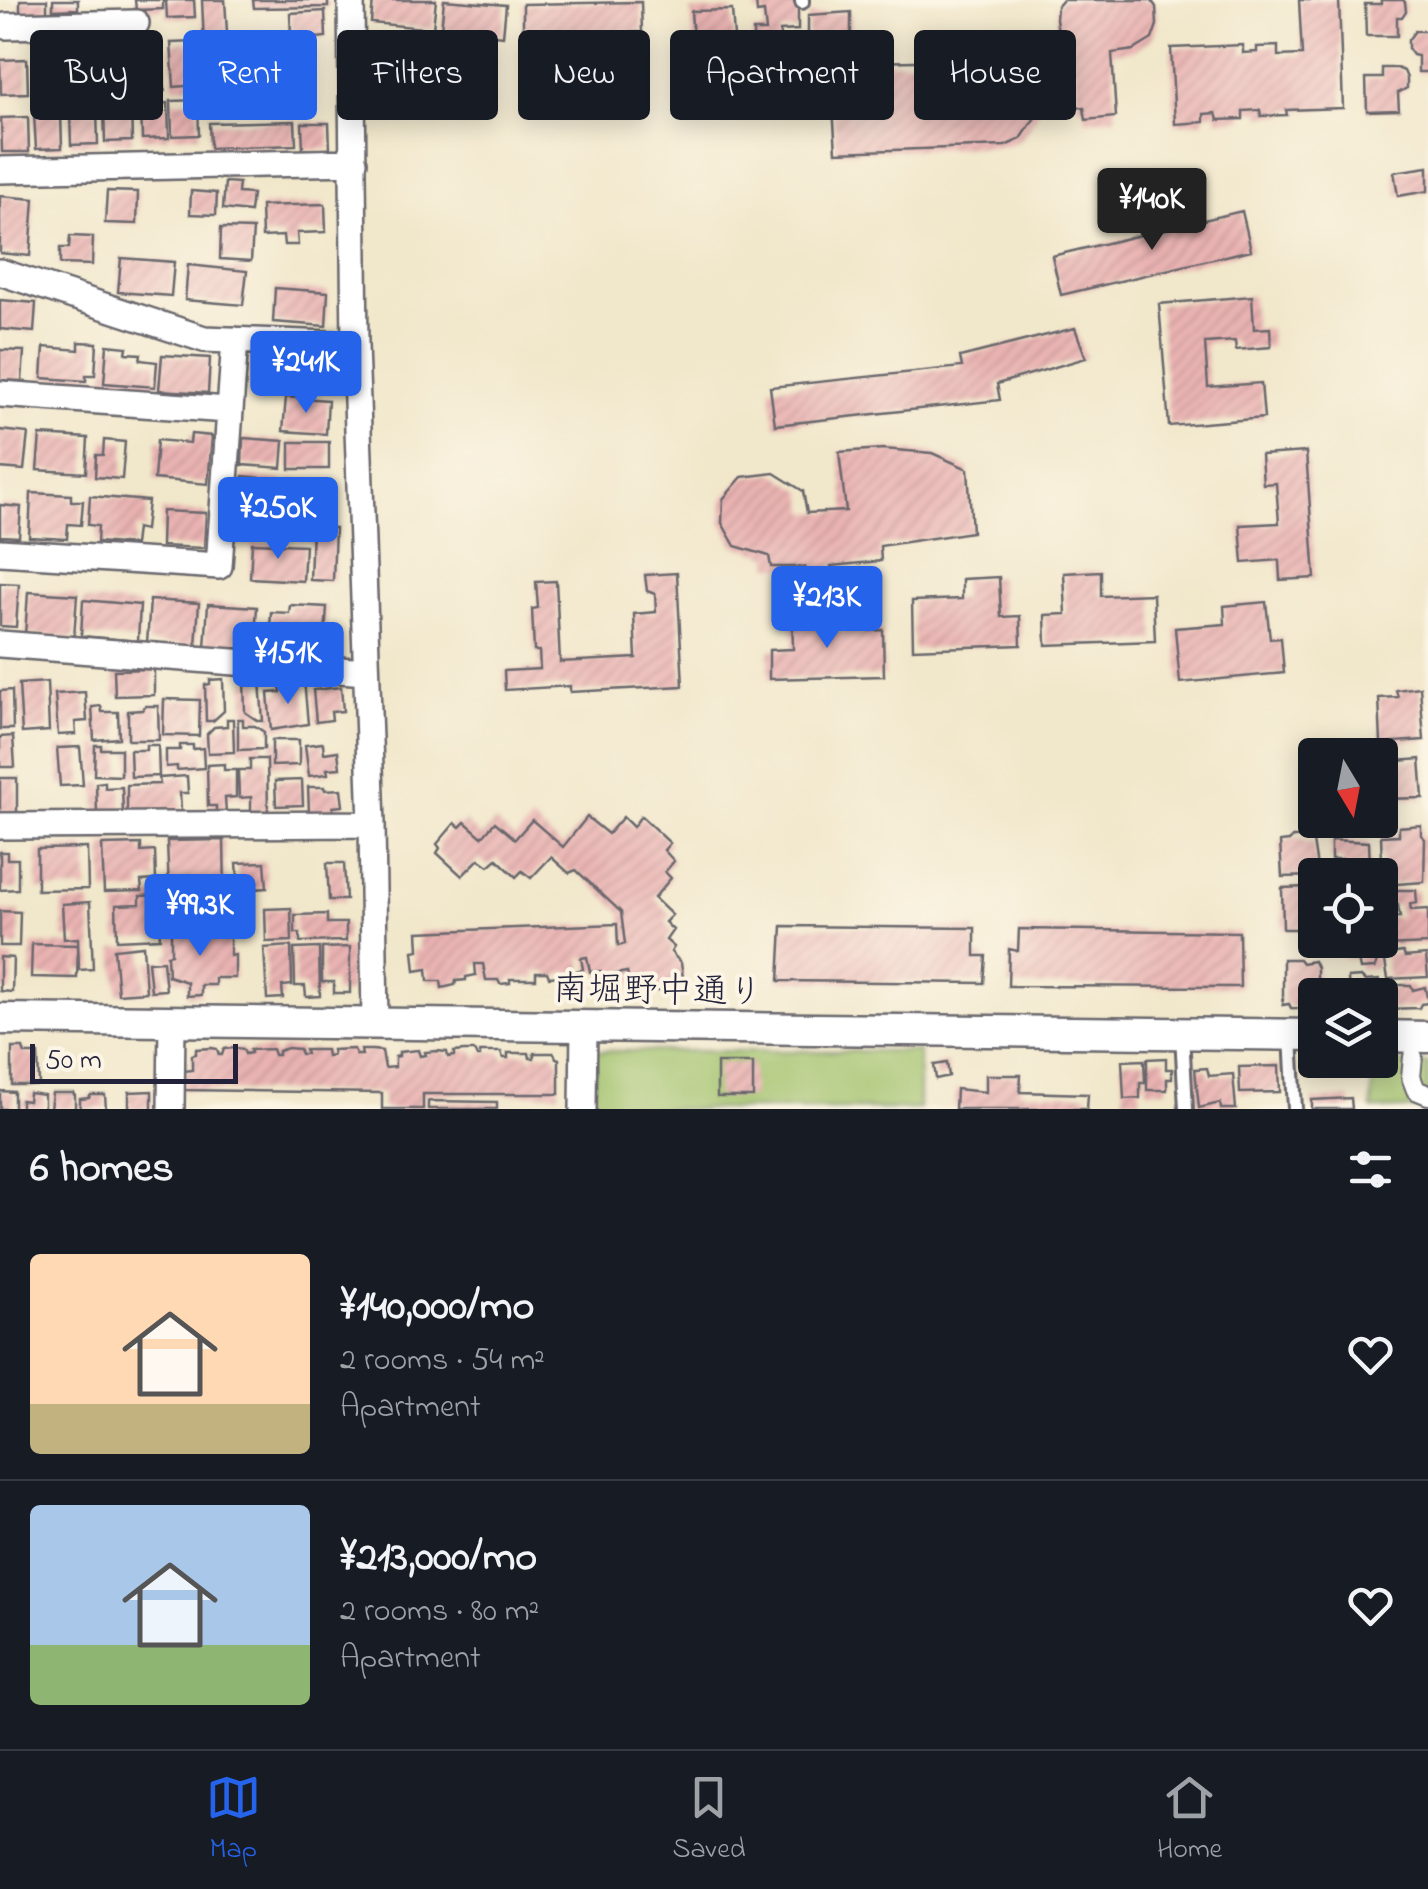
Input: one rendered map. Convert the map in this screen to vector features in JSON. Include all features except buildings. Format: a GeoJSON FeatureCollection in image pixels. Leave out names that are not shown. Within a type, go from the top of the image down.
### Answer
{"type":"FeatureCollection","features":[{"type":"Feature","properties":{"kind":"street"},"geometry":{"type":"LineString","coordinates":[[351,0],[355,345],[372,824],[374,1023]]}},
{"type":"Feature","properties":{"kind":"street"},"geometry":{"type":"LineString","coordinates":[[3,19],[136,23]]}},
{"type":"Feature","properties":{"kind":"street"},"geometry":{"type":"LineString","coordinates":[[0,170],[354,162]]}},
{"type":"Feature","properties":{"kind":"street"},"geometry":{"type":"LineString","coordinates":[[0,272],[204,339],[355,345]]}},
{"type":"Feature","properties":{"kind":"street"},"geometry":{"type":"LineString","coordinates":[[0,552],[218,566],[235,340]]}},
{"type":"Feature","properties":{"kind":"street"},"geometry":{"type":"LineString","coordinates":[[0,394],[228,410]]}},
{"type":"Feature","properties":{"kind":"street"},"geometry":{"type":"LineString","coordinates":[[0,644],[366,672]]}},
{"type":"Feature","properties":{"kind":"street"},"geometry":{"type":"LineString","coordinates":[[0,826],[372,824]]}},
{"type":"Feature","properties":{"kind":"street","name":"南堀野中通り"},"geometry":{"type":"LineString","coordinates":[[0,1019],[1298,1035]]}},
{"type":"Feature","properties":{"kind":"street"},"geometry":{"type":"LineString","coordinates":[[170,1109],[172,1020]]}},
{"type":"Feature","properties":{"kind":"street"},"geometry":{"type":"LineString","coordinates":[[582,1109],[584,1025]]}},
{"type":"Feature","properties":{"kind":"street"},"geometry":{"type":"LineString","coordinates":[[1420,1047],[1412,1077],[1416,1090],[1428,1095]]}},
{"type":"Feature","properties":{"kind":"lane"},"geometry":{"type":"LineString","coordinates":[[1182,1034],[1186,1109]]}},
{"type":"Feature","properties":{"kind":"lane"},"geometry":{"type":"LineString","coordinates":[[1295,1109],[1298,1078]]}},
{"type":"Feature","properties":{"kind":"green space"},"geometry":{"type":"Polygon","coordinates":[[[595,1051],[919,1051],[919,1109],[594,1109],[595,1051]]]}},
{"type":"Feature","properties":{"kind":"green space"},"geometry":{"type":"Polygon","coordinates":[[[1398,1063],[1428,1063],[1428,1109],[1372,1109],[1372,1078],[1398,1078],[1398,1063]]]}}]}
